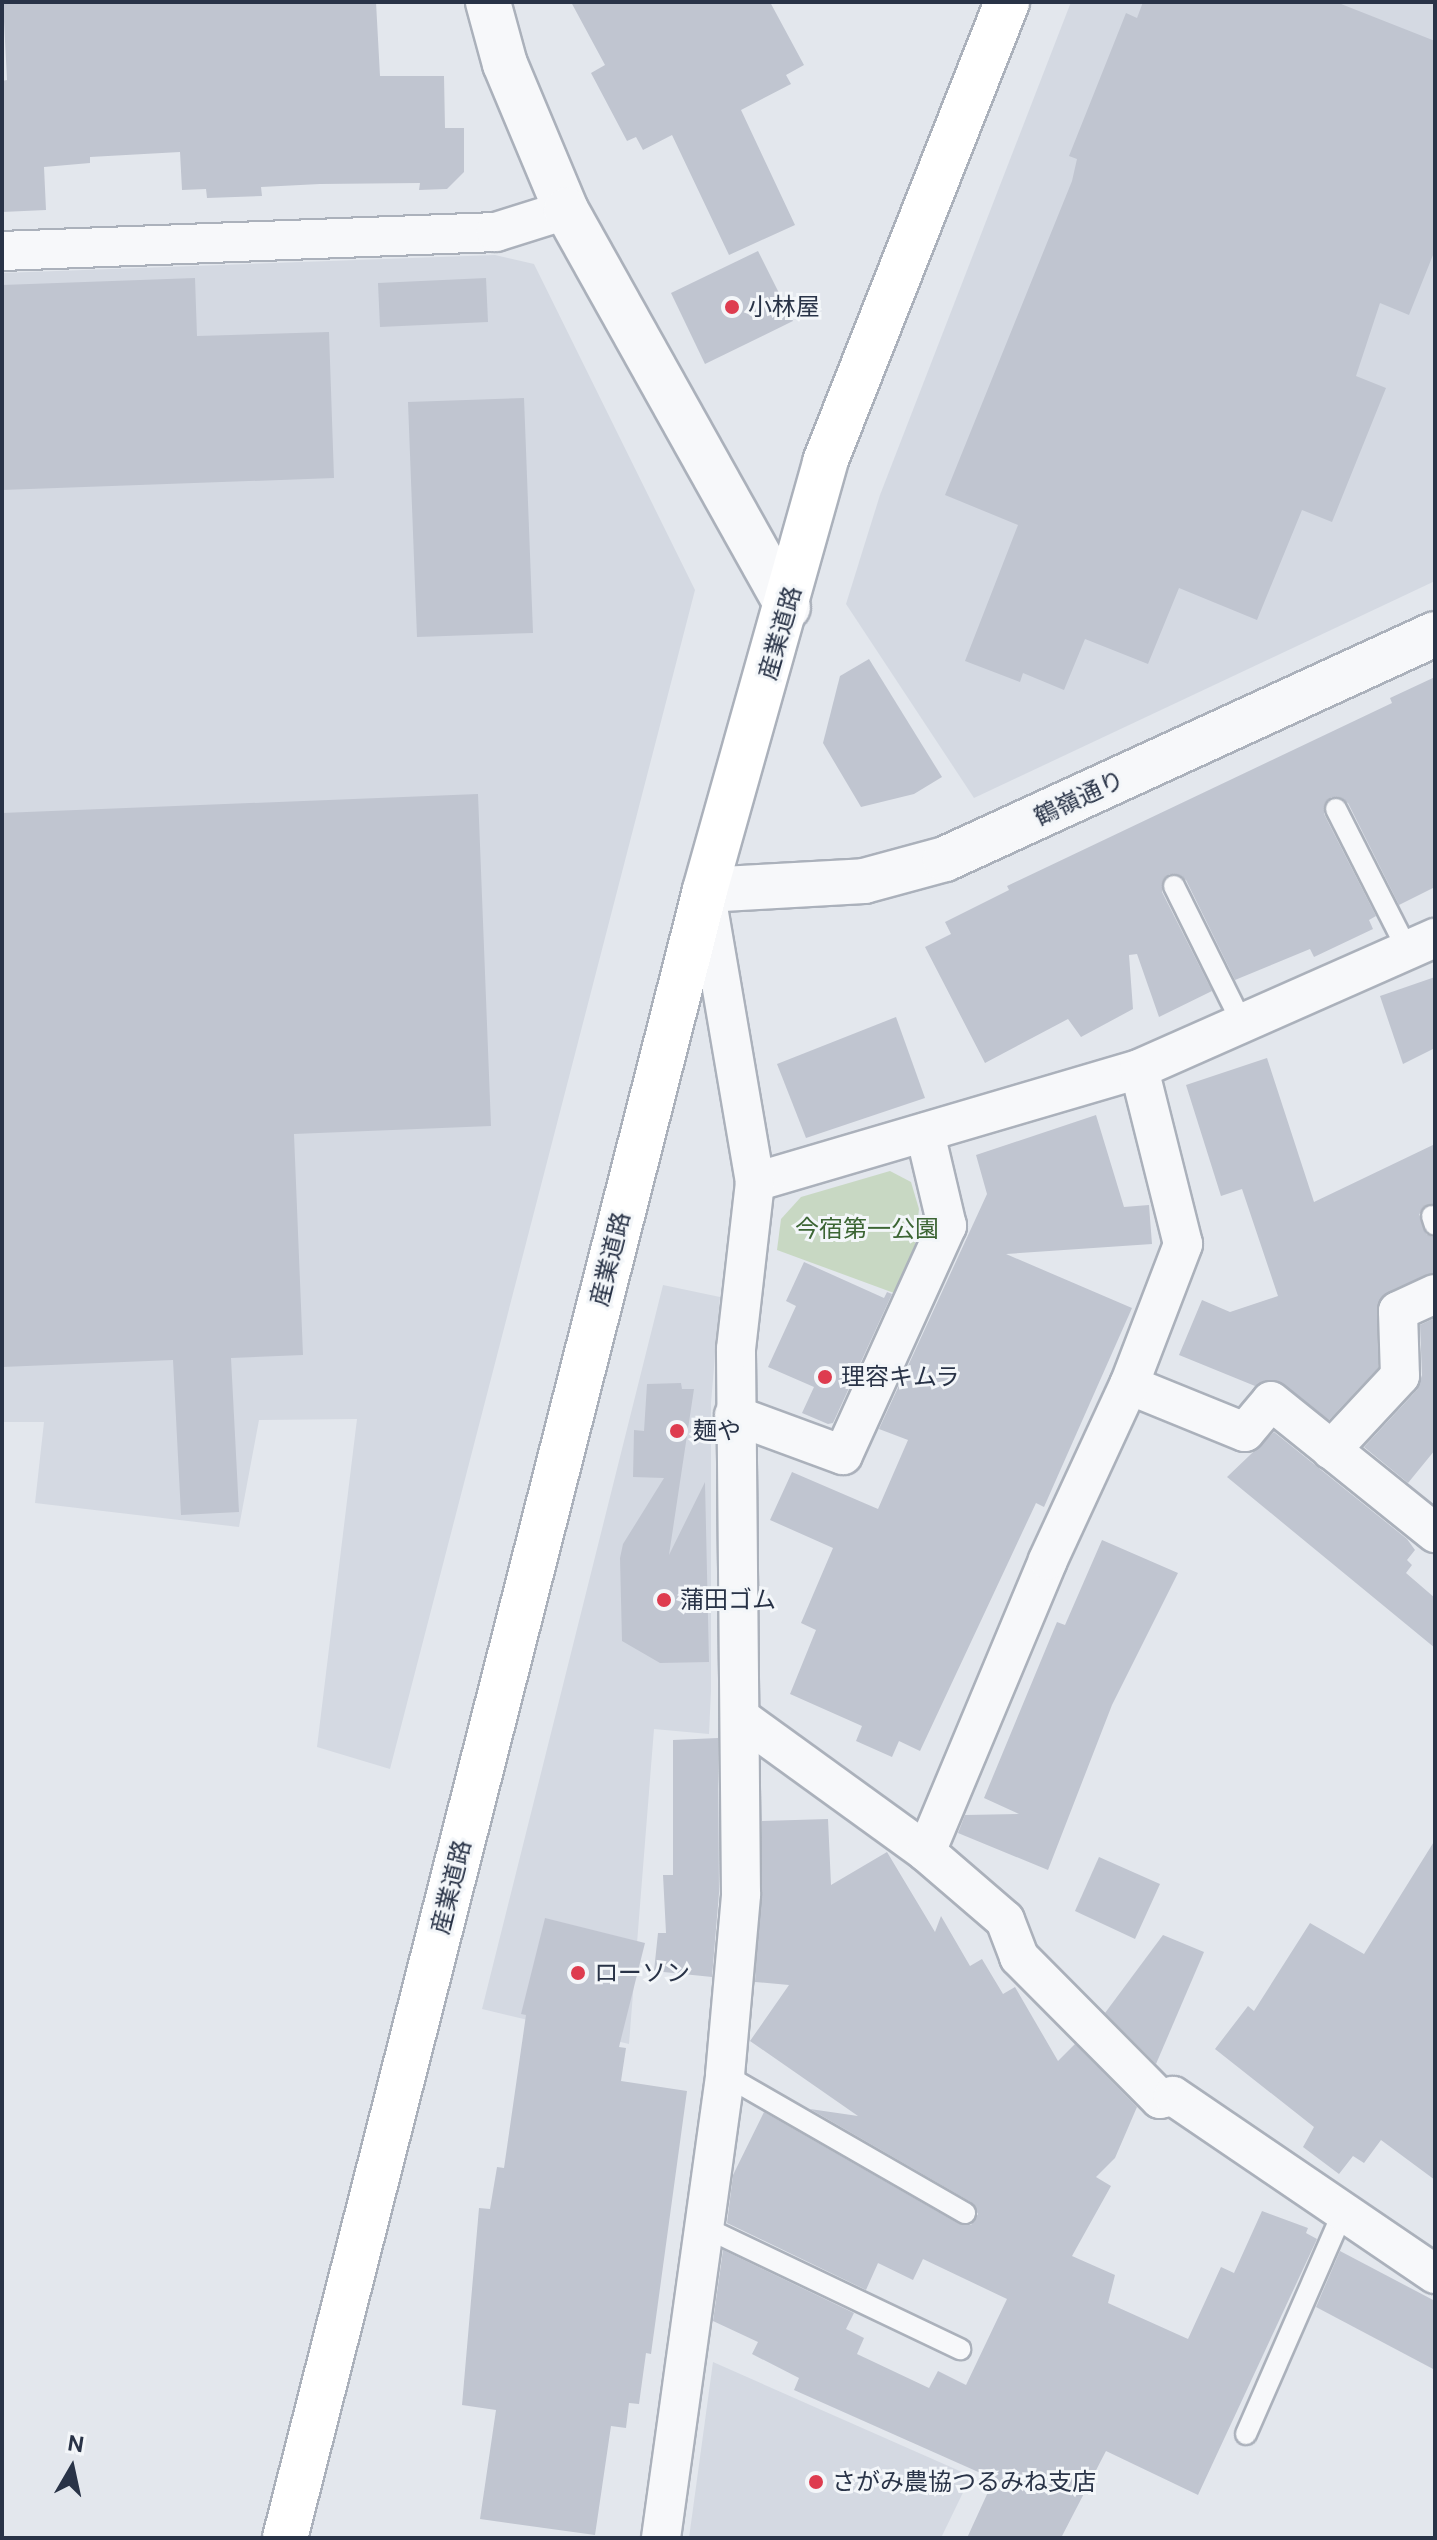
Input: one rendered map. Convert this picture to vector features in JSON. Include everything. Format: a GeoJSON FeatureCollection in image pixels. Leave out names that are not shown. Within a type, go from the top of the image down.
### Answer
{"type":"FeatureCollection","features":[{"type":"Feature","properties":{"kind":"main road","name":"産業道路"},"geometry":{"type":"LineString","coordinates":[[285,2538],[705,890],[788,607],[825,462],[1007,2]]}},
{"type":"Feature","properties":{"kind":"street"},"geometry":{"type":"LineString","coordinates":[[488,2],[505,64],[566,210],[788,607]]}},
{"type":"Feature","properties":{"kind":"street"},"geometry":{"type":"LineString","coordinates":[[2,251],[496,232],[566,210]]}},
{"type":"Feature","properties":{"kind":"street","name":"鶴嶺通り"},"geometry":{"type":"LineString","coordinates":[[705,890],[864,881],[945,859],[1435,634]]}},
{"type":"Feature","properties":{"kind":"street"},"geometry":{"type":"LineString","coordinates":[[661,2538],[725,2075],[741,1894],[741,1718],[734,1415],[736,1349],[755,1182],[705,890]]}},
{"type":"Feature","properties":{"kind":"street"},"geometry":{"type":"LineString","coordinates":[[755,1182],[1139,1069],[1421,945]]}},
{"type":"Feature","properties":{"kind":"street"},"geometry":{"type":"LineString","coordinates":[[926,1852],[1048,1560],[1129,1385],[1183,1244],[1139,1069]]}},
{"type":"Feature","properties":{"kind":"street"},"geometry":{"type":"LineString","coordinates":[[734,1415],[843,1455],[947,1226],[925,1133]]}},
{"type":"Feature","properties":{"kind":"street"},"geometry":{"type":"LineString","coordinates":[[1331,1450],[1400,1376],[1398,1311],[1435,1294]]}},
{"type":"Feature","properties":{"kind":"street"},"geometry":{"type":"LineString","coordinates":[[1129,1385],[1245,1432],[1271,1401],[1435,1533]]}},
{"type":"Feature","properties":{"kind":"street"},"geometry":{"type":"LineString","coordinates":[[741,1718],[926,1852],[1005,1920],[1019,1957],[1160,2099],[1173,2096],[1342,2214],[1435,2274]]}},
{"type":"Feature","properties":{"kind":"lane"},"geometry":{"type":"LineString","coordinates":[[1336,809],[1421,945]]}},
{"type":"Feature","properties":{"kind":"lane"},"geometry":{"type":"LineString","coordinates":[[1174,886],[1242,1023]]}},
{"type":"Feature","properties":{"kind":"lane"},"geometry":{"type":"LineString","coordinates":[[725,2075],[965,2213]]}},
{"type":"Feature","properties":{"kind":"lane"},"geometry":{"type":"LineString","coordinates":[[1246,2434],[1342,2214]]}},
{"type":"Feature","properties":{"kind":"lane"},"geometry":{"type":"LineString","coordinates":[[704,2227],[960,2349]]}},
{"type":"Feature","properties":{"kind":"shaded area"},"geometry":{"type":"Polygon","coordinates":[[[1071,2],[1435,2],[1435,581],[974,798],[846,604],[880,495],[1071,2]]]}},
{"type":"Feature","properties":{"kind":"shaded area"},"geometry":{"type":"Polygon","coordinates":[[[495,255],[534,264],[695,590],[390,1769],[317,1747],[357,1419],[259,1420],[239,1527],[35,1503],[44,1422],[2,1422],[2,273],[495,255]]]}},
{"type":"Feature","properties":{"kind":"shaded area"},"geometry":{"type":"Polygon","coordinates":[[[663,1285],[720,1297],[711,1403],[711,1691],[709,1734],[654,1729],[629,2044],[482,2009],[663,1285]]]}},
{"type":"Feature","properties":{"kind":"shaded area"},"geometry":{"type":"Polygon","coordinates":[[[713,2362],[971,2476],[941,2538],[689,2538],[713,2362]]]}},
{"type":"Feature","properties":{"kind":"green space","name":"今宿第一公園"},"geometry":{"type":"Polygon","coordinates":[[[890,1171],[911,1182],[919,1209],[915,1245],[894,1293],[777,1250],[781,1219],[801,1197],[890,1171]]]}},
{"type":"Feature","properties":{"kind":"building"},"geometry":{"type":"Polygon","coordinates":[[[3,2],[376,2],[380,76],[444,76],[445,128],[464,128],[464,172],[447,189],[419,190],[420,183],[320,184],[261,187],[262,196],[207,198],[206,189],[182,190],[180,152],[90,157],[90,163],[44,167],[46,210],[2,212],[2,81],[7,80],[3,2]]]}},
{"type":"Feature","properties":{"kind":"building"},"geometry":{"type":"Polygon","coordinates":[[[571,2],[770,2],[804,65],[786,75],[791,84],[741,110],[795,225],[729,255],[672,135],[643,150],[636,137],[627,141],[591,73],[605,65],[571,2]]]}},
{"type":"Feature","properties":{"kind":"building"},"geometry":{"type":"Polygon","coordinates":[[[1143,2],[1336,2],[1435,41],[1435,250],[1409,315],[1380,303],[1356,376],[1386,388],[1332,522],[1302,510],[1257,620],[1179,588],[1148,664],[1085,639],[1064,690],[1023,673],[1020,682],[965,661],[1018,525],[945,495],[1072,181],[1077,159],[1069,156],[1126,13],[1137,18],[1143,2]]]}},
{"type":"Feature","properties":{"kind":"building","name":"小林屋"},"geometry":{"type":"Polygon","coordinates":[[[758,251],[793,321],[705,364],[671,293],[758,251]]]}},
{"type":"Feature","properties":{"kind":"building"},"geometry":{"type":"Polygon","coordinates":[[[195,278],[197,336],[329,332],[334,478],[2,490],[2,285],[195,278]]]}},
{"type":"Feature","properties":{"kind":"building"},"geometry":{"type":"Polygon","coordinates":[[[486,278],[488,322],[380,327],[378,283],[486,278]]]}},
{"type":"Feature","properties":{"kind":"building"},"geometry":{"type":"Polygon","coordinates":[[[524,398],[533,633],[417,637],[408,402],[524,398]]]}},
{"type":"Feature","properties":{"kind":"building"},"geometry":{"type":"Polygon","coordinates":[[[869,659],[942,777],[914,794],[861,807],[823,743],[840,676],[869,659]]]}},
{"type":"Feature","properties":{"kind":"building"},"geometry":{"type":"Polygon","coordinates":[[[1435,677],[1435,887],[1399,905],[1348,803],[1331,797],[1324,814],[1376,916],[1369,920],[1373,929],[1314,957],[1310,949],[1235,980],[1186,880],[1169,874],[1162,892],[1212,991],[1159,1017],[1137,954],[1129,955],[1133,1009],[1081,1037],[1068,1019],[985,1063],[925,947],[951,934],[945,922],[1009,890],[1007,886],[1392,703],[1390,698],[1435,677]]]}},
{"type":"Feature","properties":{"kind":"building"},"geometry":{"type":"Polygon","coordinates":[[[478,794],[491,1126],[294,1134],[303,1355],[231,1358],[239,1512],[181,1515],[173,1360],[2,1367],[2,813],[478,794]]]}},
{"type":"Feature","properties":{"kind":"building"},"geometry":{"type":"Polygon","coordinates":[[[1435,977],[1435,1048],[1403,1064],[1380,996],[1435,977]]]}},
{"type":"Feature","properties":{"kind":"building"},"geometry":{"type":"Polygon","coordinates":[[[896,1017],[925,1098],[806,1138],[777,1064],[896,1017]]]}},
{"type":"Feature","properties":{"kind":"building"},"geometry":{"type":"Polygon","coordinates":[[[1267,1058],[1314,1202],[1435,1144],[1435,1203],[1419,1214],[1426,1234],[1435,1238],[1435,1272],[1380,1299],[1378,1368],[1329,1420],[1275,1380],[1255,1386],[1179,1355],[1202,1300],[1230,1312],[1278,1296],[1242,1189],[1221,1196],[1186,1085],[1267,1058]]]}},
{"type":"Feature","properties":{"kind":"building"},"geometry":{"type":"Polygon","coordinates":[[[1096,1115],[1124,1207],[1149,1205],[1152,1244],[1006,1254],[1132,1308],[1044,1507],[1036,1503],[920,1751],[899,1741],[892,1757],[856,1741],[862,1726],[790,1694],[816,1630],[801,1623],[833,1548],[770,1520],[792,1472],[878,1509],[908,1440],[879,1429],[987,1194],[976,1155],[1096,1115]]]}},
{"type":"Feature","properties":{"kind":"building"},"geometry":{"type":"Polygon","coordinates":[[[804,1262],[884,1298],[887,1292],[892,1294],[833,1423],[828,1424],[802,1413],[814,1387],[768,1367],[796,1306],[786,1301],[804,1262]]]}},
{"type":"Feature","properties":{"kind":"building"},"geometry":{"type":"Polygon","coordinates":[[[1435,1318],[1435,1450],[1408,1483],[1364,1447],[1417,1390],[1422,1375],[1420,1325],[1435,1318]]]}},
{"type":"Feature","properties":{"kind":"building","name":"蒲田ゴム"},"geometry":{"type":"Polygon","coordinates":[[[681,1383],[682,1389],[694,1389],[669,1555],[705,1482],[709,1662],[660,1663],[622,1641],[620,1558],[623,1544],[664,1478],[633,1477],[634,1430],[644,1431],[647,1384],[681,1383]]]}},
{"type":"Feature","properties":{"kind":"building"},"geometry":{"type":"Polygon","coordinates":[[[1274,1432],[1407,1539],[1415,1550],[1407,1560],[1412,1565],[1406,1573],[1435,1598],[1435,1648],[1227,1477],[1274,1432]]]}},
{"type":"Feature","properties":{"kind":"building"},"geometry":{"type":"Polygon","coordinates":[[[1102,1540],[1178,1573],[1112,1705],[1048,1870],[958,1833],[965,1815],[1019,1814],[984,1798],[1057,1622],[1065,1625],[1102,1540]]]}},
{"type":"Feature","properties":{"kind":"building"},"geometry":{"type":"Polygon","coordinates":[[[718,1738],[719,1893],[712,1977],[654,1971],[658,1933],[666,1933],[663,1875],[673,1875],[673,1740],[718,1738]]]}},
{"type":"Feature","properties":{"kind":"building"},"geometry":{"type":"Polygon","coordinates":[[[828,1819],[831,1885],[887,1852],[935,1932],[941,1916],[970,1966],[982,1959],[1003,1994],[1015,1987],[1058,2061],[1075,2044],[1137,2107],[1115,2158],[1096,2177],[1111,2186],[1072,2256],[1115,2275],[1108,2303],[1188,2339],[1221,2267],[1234,2273],[1262,2211],[1308,2228],[1306,2233],[1317,2239],[1198,2495],[1106,2451],[1061,2538],[967,2538],[994,2479],[794,2390],[799,2378],[752,2354],[758,2342],[713,2321],[723,2250],[854,2313],[846,2329],[864,2338],[857,2354],[929,2388],[938,2371],[966,2385],[1007,2299],[923,2259],[913,2280],[878,2263],[866,2290],[727,2223],[733,2175],[764,2112],[959,2224],[971,2225],[978,2214],[971,2202],[810,2109],[858,2116],[750,2041],[789,1985],[755,1982],[762,1821],[828,1819]]]}},
{"type":"Feature","properties":{"kind":"building"},"geometry":{"type":"Polygon","coordinates":[[[1435,1840],[1435,2180],[1381,2140],[1364,2163],[1353,2156],[1339,2174],[1303,2147],[1314,2127],[1215,2049],[1248,2006],[1254,2011],[1310,1923],[1364,1954],[1435,1840]]]}},
{"type":"Feature","properties":{"kind":"building"},"geometry":{"type":"Polygon","coordinates":[[[1099,1857],[1160,1884],[1135,1939],[1075,1911],[1099,1857]]]}},
{"type":"Feature","properties":{"kind":"building"},"geometry":{"type":"Polygon","coordinates":[[[545,1918],[645,1943],[619,2047],[626,2048],[621,2081],[687,2091],[651,2354],[646,2353],[639,2404],[629,2403],[626,2428],[611,2426],[595,2535],[480,2519],[496,2410],[462,2405],[479,2208],[490,2209],[497,2167],[504,2168],[526,2015],[521,2014],[545,1918]]]}},
{"type":"Feature","properties":{"kind":"building"},"geometry":{"type":"Polygon","coordinates":[[[1163,1935],[1204,1952],[1156,2064],[1105,2013],[1163,1935]]]}},
{"type":"Feature","properties":{"kind":"building"},"geometry":{"type":"Polygon","coordinates":[[[1340,2251],[1435,2301],[1435,2370],[1316,2307],[1340,2251]]]}},
{"type":"Feature","properties":{"kind":"place","name":"小林屋"},"geometry":{"type":"Point","coordinates":[732,307]}},
{"type":"Feature","properties":{"kind":"place","name":"理容キムラ"},"geometry":{"type":"Point","coordinates":[825,1377]}},
{"type":"Feature","properties":{"kind":"place","name":"麺や"},"geometry":{"type":"Point","coordinates":[677,1431]}},
{"type":"Feature","properties":{"kind":"place","name":"蒲田ゴム"},"geometry":{"type":"Point","coordinates":[664,1600]}},
{"type":"Feature","properties":{"kind":"place","name":"ローソン"},"geometry":{"type":"Point","coordinates":[578,1973]}},
{"type":"Feature","properties":{"kind":"place","name":"さがみ農協つるみね支店"},"geometry":{"type":"Point","coordinates":[816,2482]}}]}
